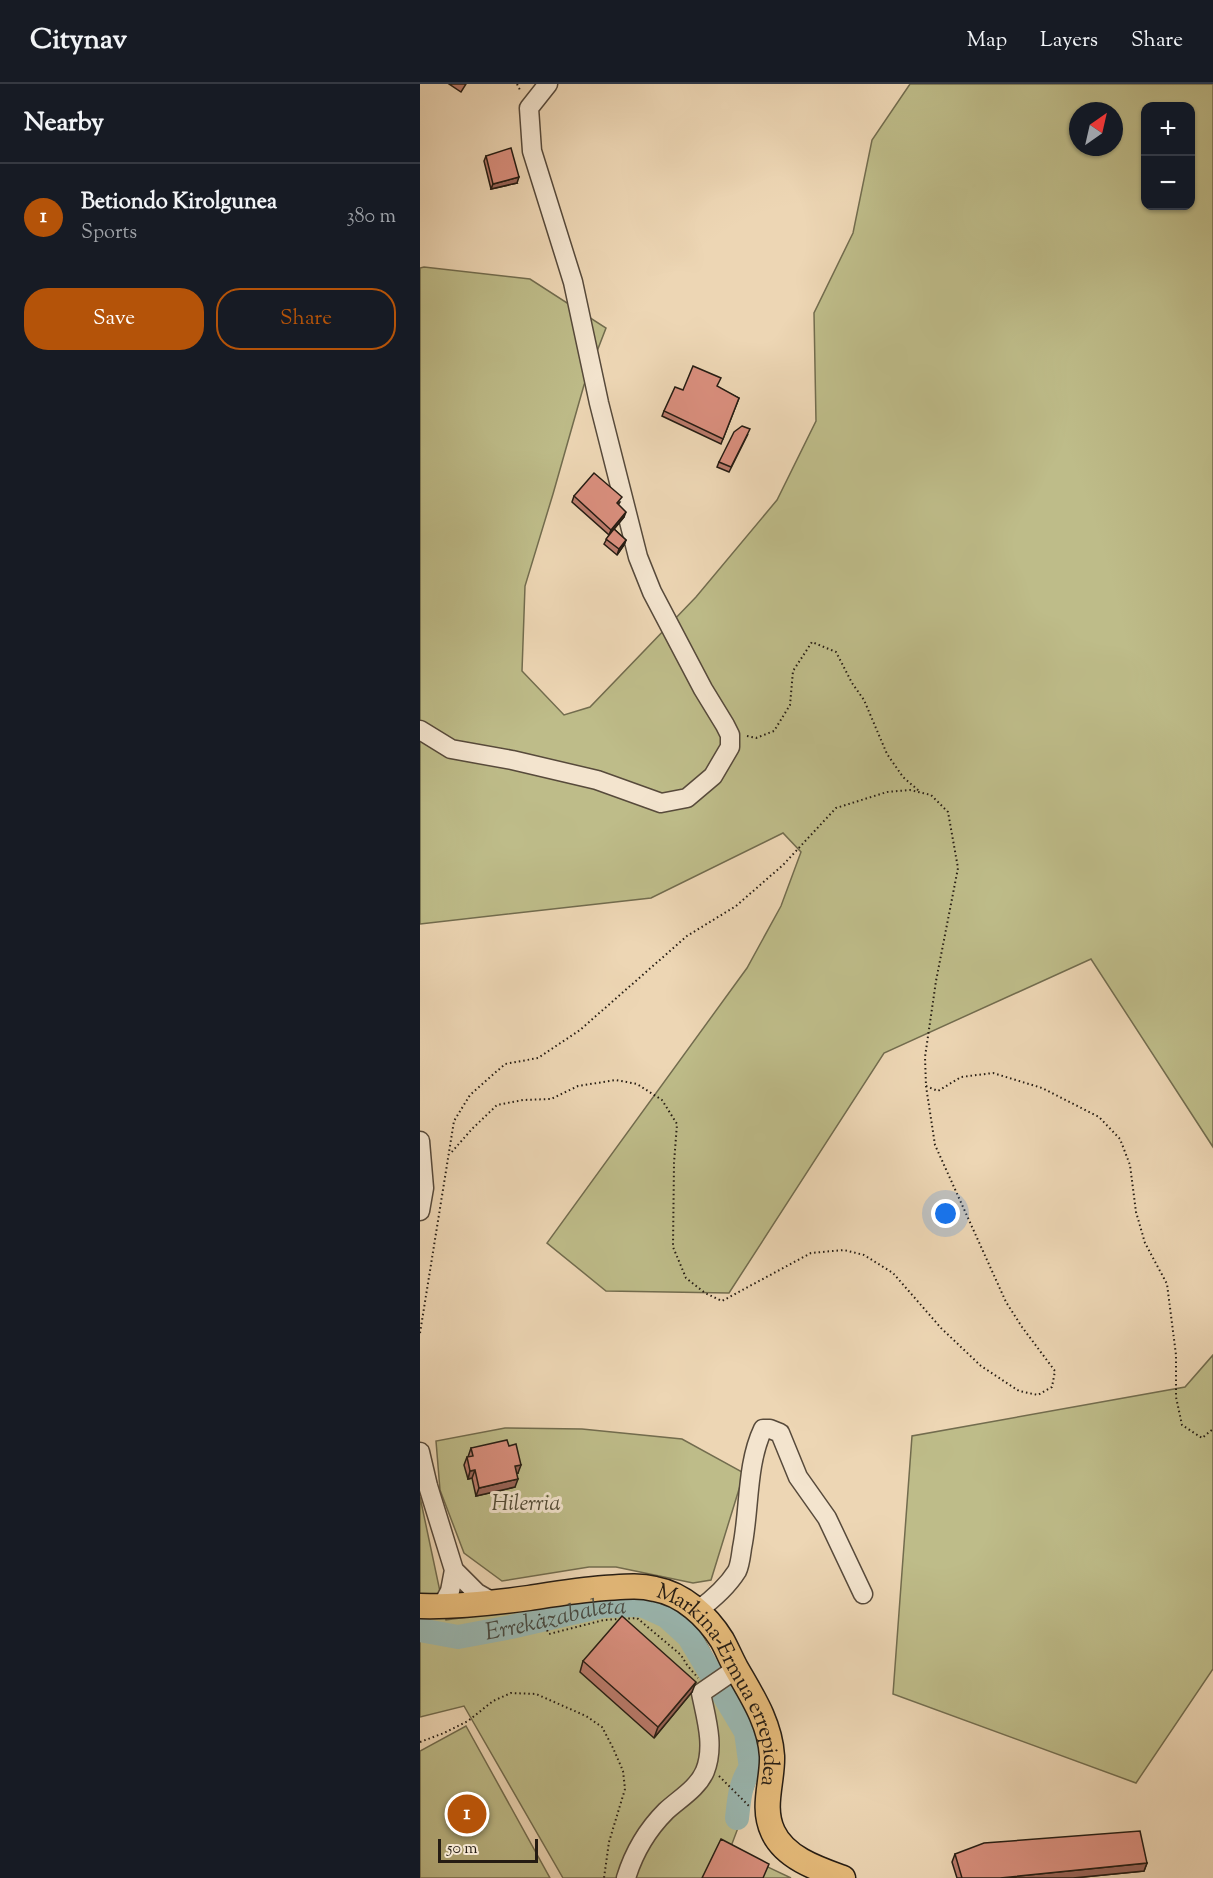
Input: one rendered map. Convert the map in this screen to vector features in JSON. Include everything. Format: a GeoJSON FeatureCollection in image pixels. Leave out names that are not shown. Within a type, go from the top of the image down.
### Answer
{"type":"FeatureCollection","features":[{"type":"Feature","properties":{"kind":"main road","name":"Markina-Ermua errepidea"},"geometry":{"type":"LineString","coordinates":[[431,1606],[493,1602],[581,1589],[634,1585],[675,1595],[697,1611],[721,1638],[731,1672],[749,1688],[758,1706],[770,1740],[772,1756],[767,1803],[772,1831],[781,1845],[812,1867],[843,1878]]}},
{"type":"Feature","properties":{"kind":"street"},"geometry":{"type":"LineString","coordinates":[[420,730],[451,749],[512,760],[597,780],[661,802],[687,798],[713,776],[730,747],[730,735],[652,592],[638,557],[599,403],[573,282],[532,151],[529,108],[548,84]]}},
{"type":"Feature","properties":{"kind":"street"},"geometry":{"type":"LineString","coordinates":[[420,1141],[424,1188],[420,1211]]}},
{"type":"Feature","properties":{"kind":"street"},"geometry":{"type":"LineString","coordinates":[[697,1611],[715,1597],[737,1570],[746,1531],[751,1475],[758,1440],[763,1429],[780,1433],[798,1477],[827,1518],[863,1594]]}},
{"type":"Feature","properties":{"kind":"street"},"geometry":{"type":"LineString","coordinates":[[420,1452],[454,1570],[450,1591],[431,1606]]}},
{"type":"Feature","properties":{"kind":"street"},"geometry":{"type":"LineString","coordinates":[[454,1570],[477,1593],[493,1602]]}},
{"type":"Feature","properties":{"kind":"street"},"geometry":{"type":"LineString","coordinates":[[626,1878],[639,1845],[647,1833],[681,1800],[705,1770],[709,1732],[701,1693],[731,1672]]}},
{"type":"Feature","properties":{"kind":"path"},"geometry":{"type":"LineString","coordinates":[[730,735],[756,738],[774,731],[790,705],[793,671],[812,642],[836,652],[864,700],[887,754],[903,777],[921,793]]}},
{"type":"Feature","properties":{"kind":"path"},"geometry":{"type":"LineString","coordinates":[[420,1333],[454,1121],[470,1095],[505,1064],[538,1058],[580,1030],[687,936],[736,906],[783,865],[836,808],[887,792],[910,790],[931,795],[948,812],[958,868],[936,981],[925,1057],[926,1086],[935,1144],[1006,1302],[1055,1371],[1052,1387],[1038,1395],[1019,1391],[981,1366],[941,1328],[894,1273],[864,1255],[844,1250],[811,1253],[722,1301],[705,1293],[686,1278],[673,1247],[677,1124],[662,1100],[637,1084],[616,1080],[578,1086],[551,1099],[523,1100],[497,1105],[450,1154]]}},
{"type":"Feature","properties":{"kind":"path"},"geometry":{"type":"LineString","coordinates":[[926,1086],[938,1091],[961,1077],[993,1073],[1042,1088],[1099,1117],[1120,1139],[1130,1165],[1136,1212],[1145,1243],[1167,1284],[1176,1355],[1176,1397],[1182,1425],[1202,1438],[1213,1429]]}},
{"type":"Feature","properties":{"kind":"path"},"geometry":{"type":"LineString","coordinates":[[538,1613],[549,1634],[604,1620],[628,1620]]}},
{"type":"Feature","properties":{"kind":"path"},"geometry":{"type":"LineString","coordinates":[[420,1742],[444,1733],[468,1720],[493,1701],[511,1693],[536,1694],[586,1716],[602,1727],[623,1771],[625,1789],[609,1842],[604,1878]]}},
{"type":"Feature","properties":{"kind":"path"},"geometry":{"type":"LineString","coordinates":[[715,1772],[750,1807]]}},
{"type":"Feature","properties":{"kind":"green space"},"geometry":{"type":"Polygon","coordinates":[[[910,84],[1213,84],[1213,1147],[1091,959],[884,1053],[729,1293],[606,1291],[547,1243],[747,968],[781,906],[801,852],[783,833],[651,898],[420,924],[420,268],[530,279],[606,328],[584,385],[525,586],[522,671],[564,715],[590,707],[696,597],[777,500],[816,421],[814,313],[853,233],[872,140],[910,84]]]}},
{"type":"Feature","properties":{"kind":"green space"},"geometry":{"type":"Polygon","coordinates":[[[1213,1355],[1213,1669],[1136,1783],[893,1694],[912,1436],[1185,1387],[1213,1355]]]}},
{"type":"Feature","properties":{"kind":"green space","name":"Hilerria"},"geometry":{"type":"Polygon","coordinates":[[[505,1428],[582,1429],[682,1439],[744,1473],[711,1580],[693,1583],[616,1567],[589,1567],[502,1581],[464,1553],[440,1490],[436,1441],[505,1428]]]}},
{"type":"Feature","properties":{"kind":"green space"},"geometry":{"type":"Polygon","coordinates":[[[420,1497],[446,1620],[641,1594],[695,1620],[764,1759],[730,1849],[791,1878],[563,1878],[464,1706],[420,1717],[420,1497]]]}},
{"type":"Feature","properties":{"kind":"green space"},"geometry":{"type":"Polygon","coordinates":[[[466,1726],[550,1878],[420,1878],[420,1751],[466,1726]]]}},
{"type":"Feature","properties":{"kind":"building"},"geometry":{"type":"Polygon","coordinates":[[[511,148],[519,177],[493,184],[486,156],[511,148]]]}},
{"type":"Feature","properties":{"kind":"building"},"geometry":{"type":"Polygon","coordinates":[[[693,366],[721,378],[717,386],[739,398],[723,439],[664,411],[675,387],[683,390],[693,366]]]}},
{"type":"Feature","properties":{"kind":"building"},"geometry":{"type":"Polygon","coordinates":[[[742,426],[750,429],[731,467],[719,462],[734,432],[742,426]]]}},
{"type":"Feature","properties":{"kind":"building"},"geometry":{"type":"Polygon","coordinates":[[[594,473],[622,497],[617,503],[626,512],[611,530],[574,496],[594,473]]]}},
{"type":"Feature","properties":{"kind":"building"},"geometry":{"type":"Polygon","coordinates":[[[614,529],[626,540],[619,549],[606,539],[614,529]]]}},
{"type":"Feature","properties":{"kind":"building"},"geometry":{"type":"Polygon","coordinates":[[[507,1440],[509,1446],[516,1444],[521,1465],[515,1466],[518,1479],[479,1488],[475,1470],[470,1471],[467,1457],[473,1456],[471,1448],[507,1440]]]}},
{"type":"Feature","properties":{"kind":"building"},"geometry":{"type":"Polygon","coordinates":[[[622,1616],[696,1682],[658,1727],[583,1661],[622,1616]]]}},
{"type":"Feature","properties":{"kind":"building"},"geometry":{"type":"Polygon","coordinates":[[[1140,1831],[1147,1863],[1000,1878],[962,1878],[955,1854],[984,1843],[1140,1831]]]}},
{"type":"Feature","properties":{"kind":"building"},"geometry":{"type":"Polygon","coordinates":[[[721,1839],[769,1864],[763,1878],[702,1878],[721,1839]]]}},
{"type":"Feature","properties":{"kind":"waterway","name":"Errekazabaleta"},"geometry":{"type":"LineString","coordinates":[[420,1630],[458,1637],[602,1606],[642,1605],[666,1616],[689,1637],[746,1732],[751,1768],[742,1785],[737,1818]]}},
{"type":"Feature","properties":{"kind":"place","name":"Betiondo Kirolgunea"},"geometry":{"type":"Point","coordinates":[467,1814]}}]}
